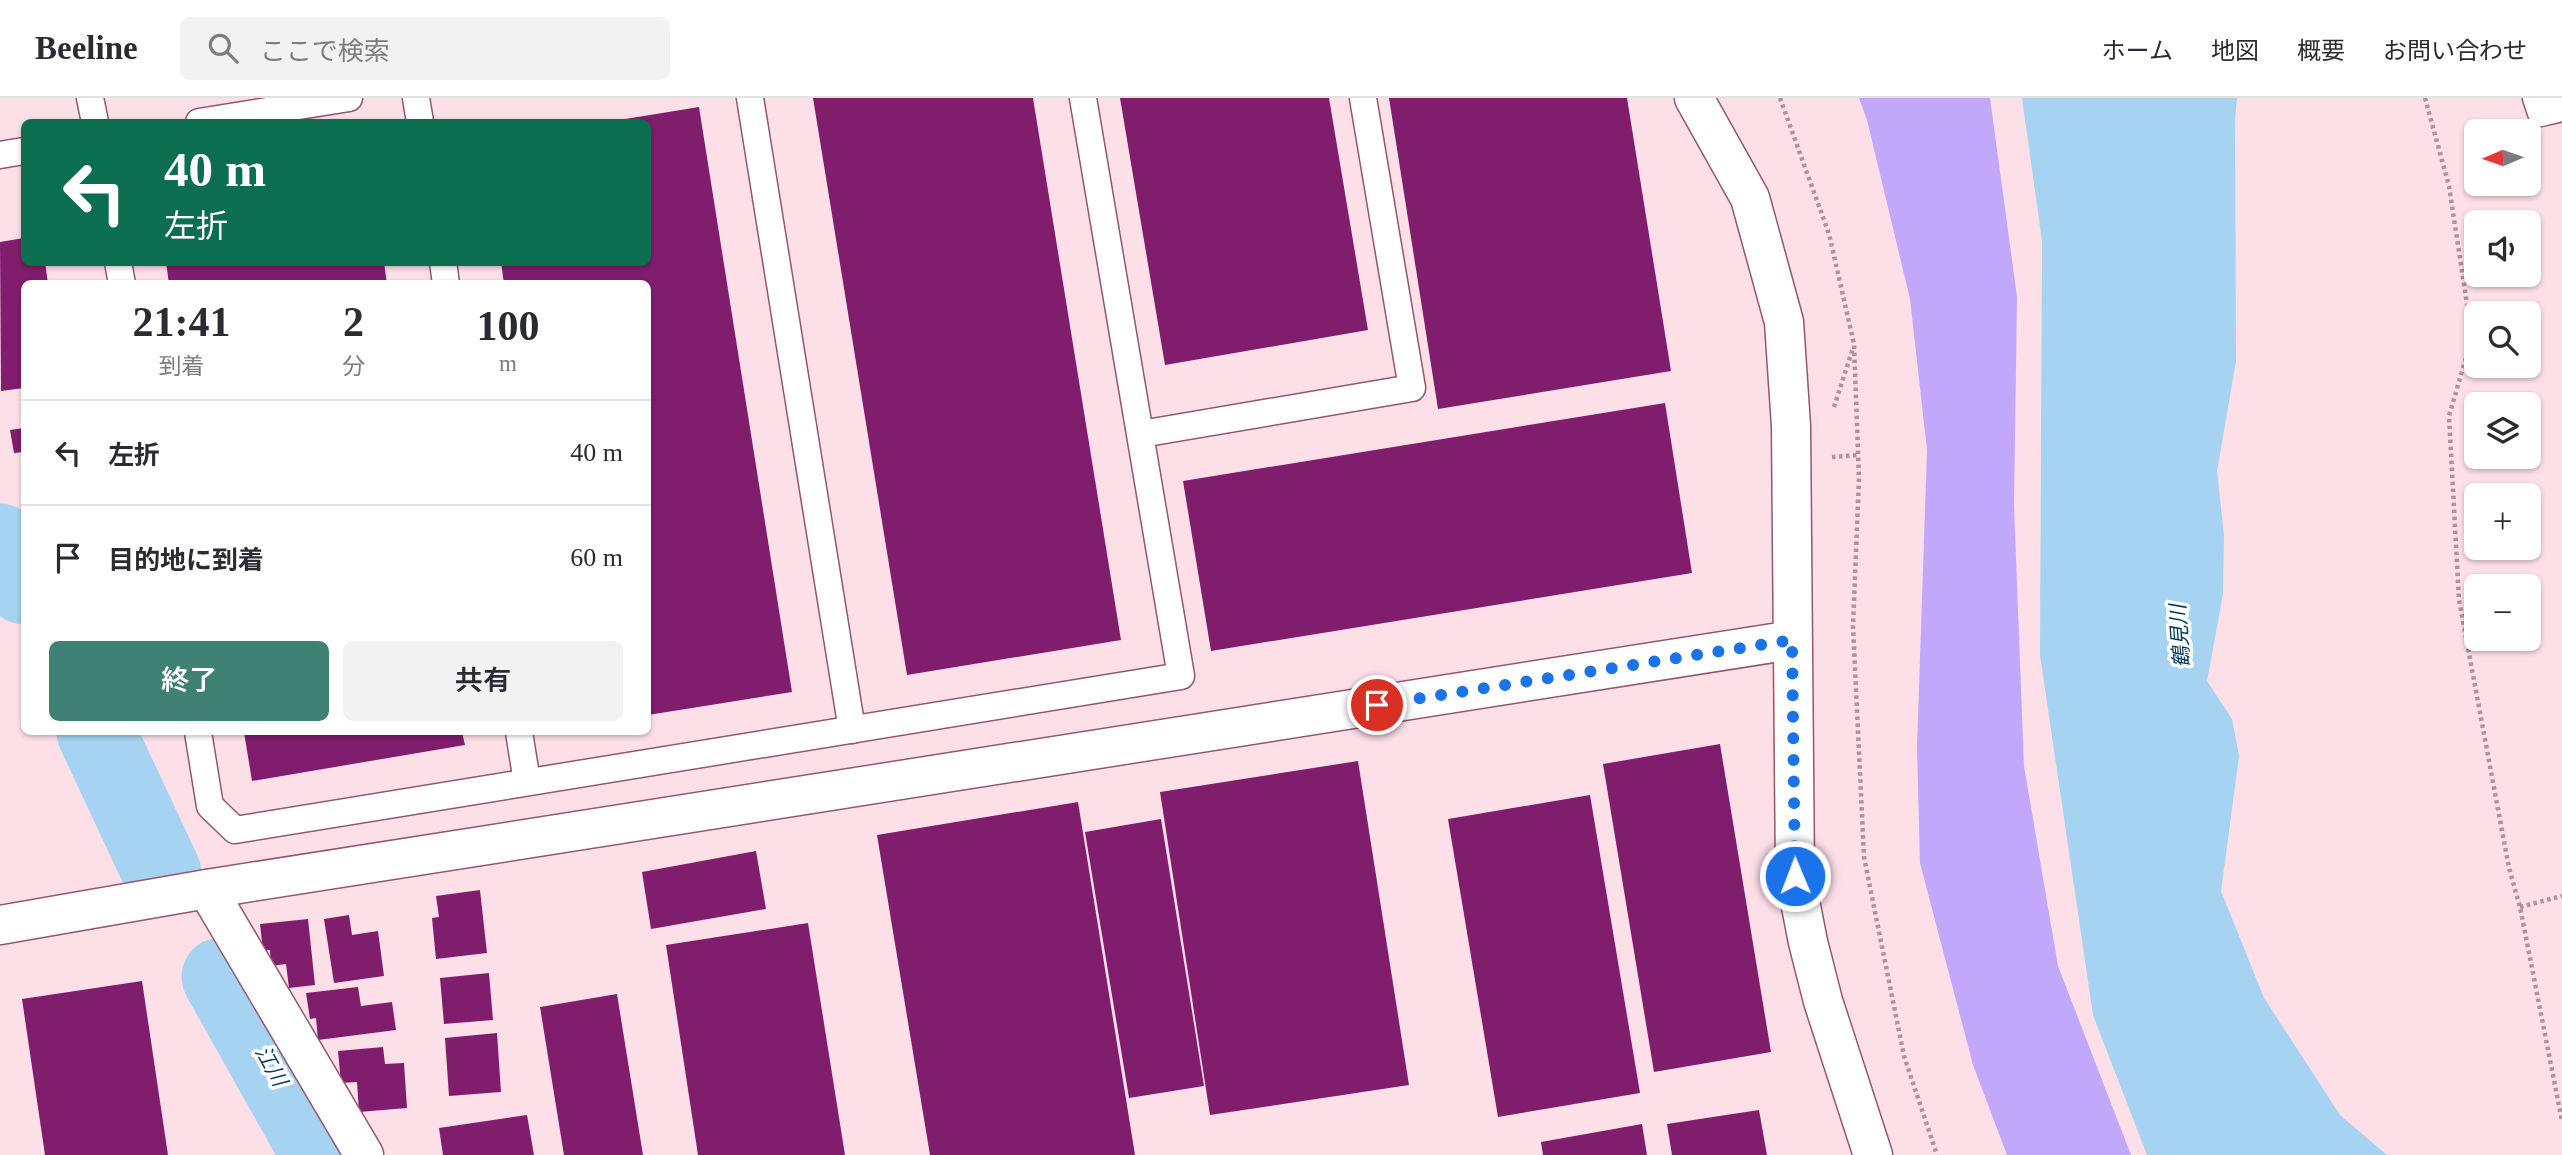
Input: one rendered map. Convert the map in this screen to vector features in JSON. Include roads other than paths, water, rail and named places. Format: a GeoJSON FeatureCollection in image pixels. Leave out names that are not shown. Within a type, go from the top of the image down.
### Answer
{"type":"FeatureCollection","features":[{"type":"Feature","properties":{"kind":"street"},"geometry":{"type":"LineString","coordinates":[[1694,98],[1750,198],[1784,322],[1791,426],[1795,876],[1823,1001],[1873,1155]]}},
{"type":"Feature","properties":{"kind":"street"},"geometry":{"type":"LineString","coordinates":[[0,925],[207,889],[1792,640]]}},
{"type":"Feature","properties":{"kind":"street"},"geometry":{"type":"LineString","coordinates":[[207,889],[364,1155]]}},
{"type":"Feature","properties":{"kind":"lane"},"geometry":{"type":"LineString","coordinates":[[90,98],[94,119]]}},
{"type":"Feature","properties":{"kind":"lane"},"geometry":{"type":"LineString","coordinates":[[218,119],[349,98]]}},
{"type":"Feature","properties":{"kind":"lane"},"geometry":{"type":"LineString","coordinates":[[416,98],[420,119]]}},
{"type":"Feature","properties":{"kind":"lane"},"geometry":{"type":"LineString","coordinates":[[750,98],[852,730]]}},
{"type":"Feature","properties":{"kind":"lane"},"geometry":{"type":"LineString","coordinates":[[198,735],[210,806],[235,830],[1181,676],[1083,98]]}},
{"type":"Feature","properties":{"kind":"lane"},"geometry":{"type":"LineString","coordinates":[[1141,434],[1412,388],[1363,98]]}},
{"type":"Feature","properties":{"kind":"lane"},"geometry":{"type":"LineString","coordinates":[[2536,98],[2541,113],[2562,107]]}},
{"type":"Feature","properties":{"kind":"lane"},"geometry":{"type":"LineString","coordinates":[[0,155],[21,152]]}},
{"type":"Feature","properties":{"kind":"lane"},"geometry":{"type":"LineString","coordinates":[[519,735],[527,782]]}},
{"type":"Feature","properties":{"kind":"water","name":"鶴見川"},"geometry":{"type":"Polygon","coordinates":[[[2022,98],[2237,98],[2236,361],[2217,471],[2224,535],[2223,594],[2207,681],[2232,719],[2239,756],[2221,891],[2264,998],[2340,1115],[2387,1155],[2147,1155],[2093,1015],[2040,655],[2042,241],[2022,98]]]}},
{"type":"Feature","properties":{"kind":"waterway","name":"江川"},"geometry":{"type":"LineString","coordinates":[[0,543],[21,580]]}},
{"type":"Feature","properties":{"kind":"waterway","name":"江川"},"geometry":{"type":"LineString","coordinates":[[97,735],[162,873]]}},
{"type":"Feature","properties":{"kind":"waterway","name":"江川"},"geometry":{"type":"LineString","coordinates":[[221,977],[321,1155]]}}]}
